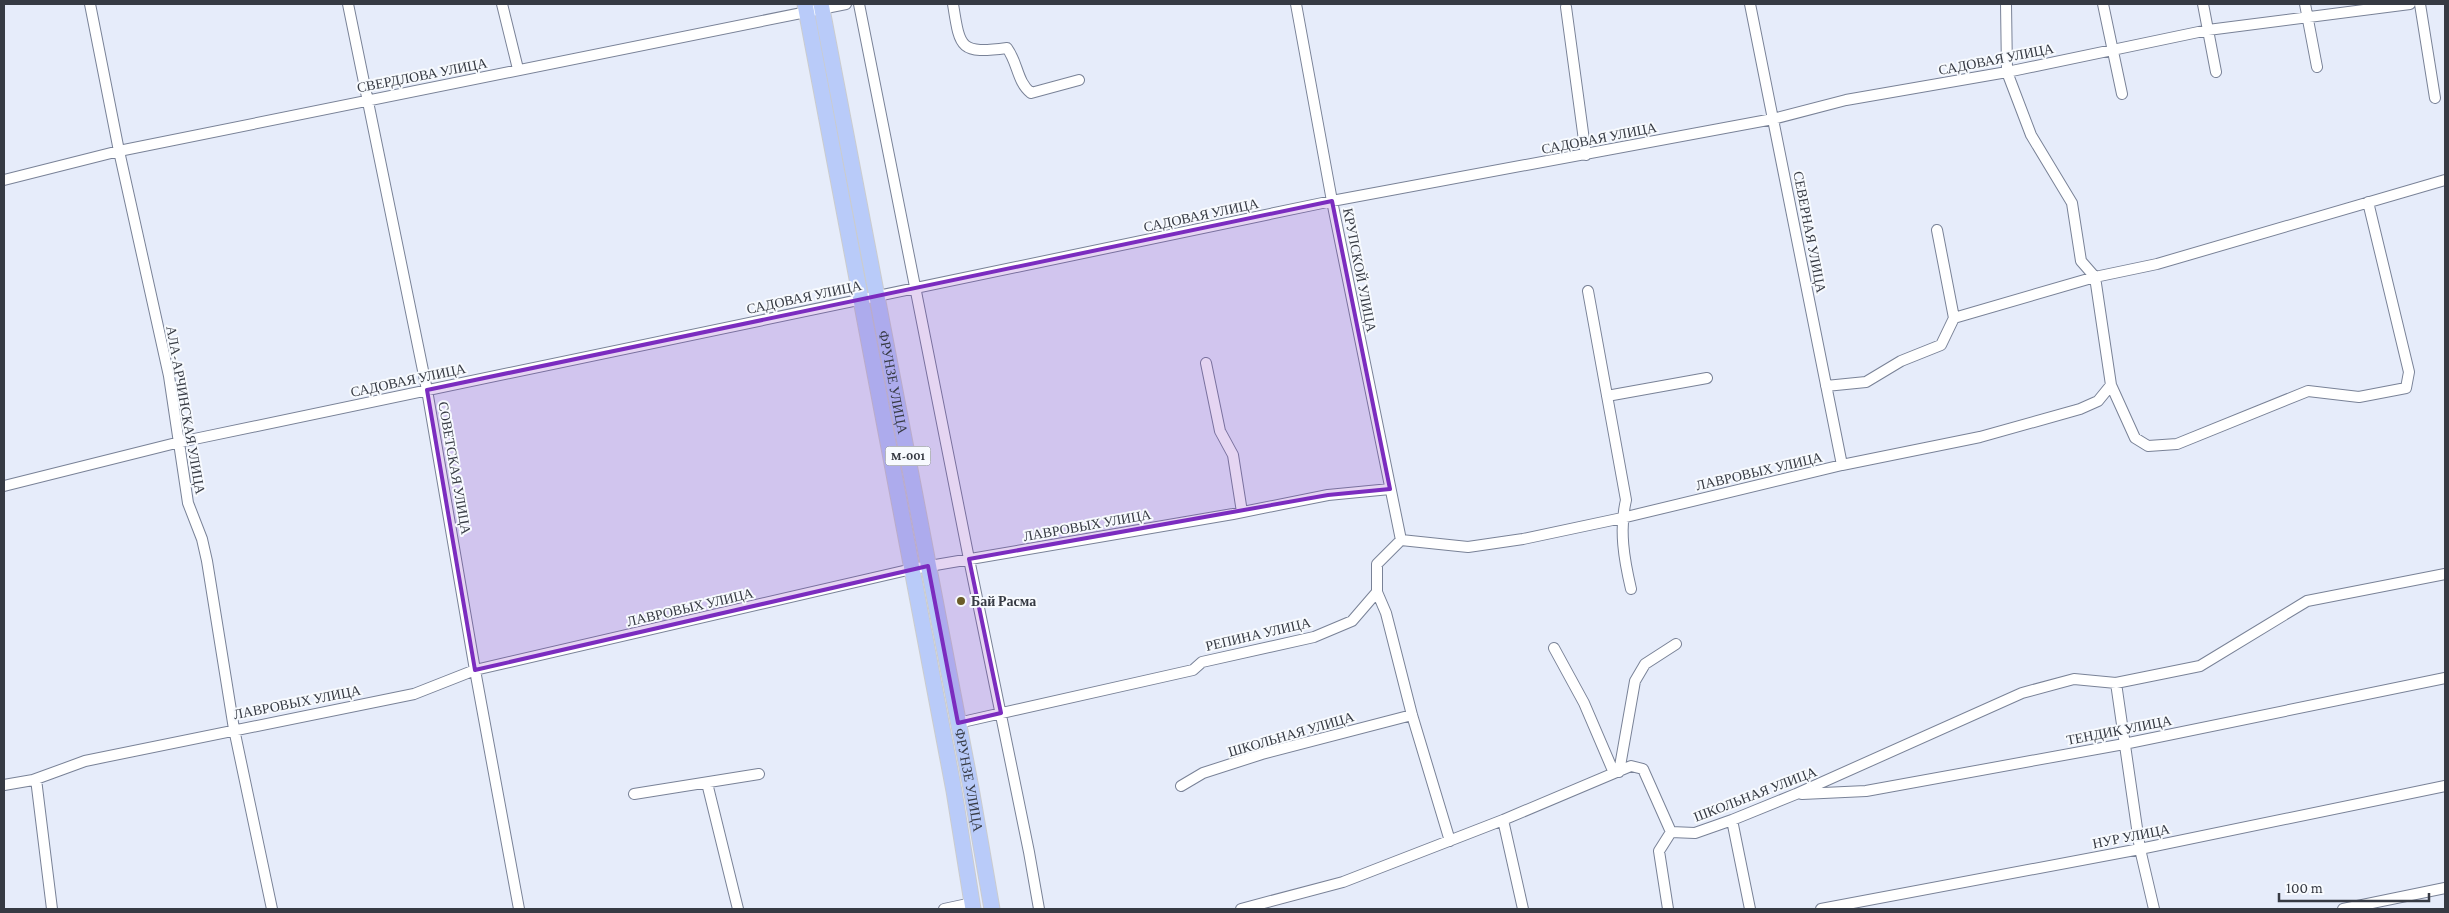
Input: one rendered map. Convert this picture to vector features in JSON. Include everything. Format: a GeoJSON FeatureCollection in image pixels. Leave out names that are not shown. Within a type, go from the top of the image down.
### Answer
{"type":"FeatureCollection","features":[{"type":"Feature","properties":{"kind":"main road","name":"ФРУНЗЕ УЛИЦА"},"geometry":{"type":"LineString","coordinates":[[822,6],[992,909]]}},
{"type":"Feature","properties":{"kind":"main road","name":"ФРУНЗЕ УЛИЦА"},"geometry":{"type":"LineString","coordinates":[[805,8],[912,569],[973,906]]}},
{"type":"Feature","properties":{"kind":"street","name":"АЛА-АРЧИНСКАЯ УЛИЦА"},"geometry":{"type":"LineString","coordinates":[[90,4],[119,151],[169,376],[188,503],[202,539],[234,729],[272,909]]}},
{"type":"Feature","properties":{"kind":"street","name":"СОВЕТСКАЯ УЛИЦА"},"geometry":{"type":"LineString","coordinates":[[348,4],[427,390],[475,670],[519,909]]}},
{"type":"Feature","properties":{"kind":"street"},"geometry":{"type":"LineString","coordinates":[[502,4],[518,69]]}},
{"type":"Feature","properties":{"kind":"street","name":"СВЕРДЛОВА УЛИЦА"},"geometry":{"type":"LineString","coordinates":[[4,180],[119,151],[805,8],[846,4]]}},
{"type":"Feature","properties":{"kind":"street"},"geometry":{"type":"LineString","coordinates":[[859,4],[968,560],[1001,713],[1038,909]]}},
{"type":"Feature","properties":{"kind":"street"},"geometry":{"type":"LineString","coordinates":[[953,4],[958,32],[965,46],[978,51],[1007,48],[1015,59],[1022,86],[1031,93],[1080,80]]}},
{"type":"Feature","properties":{"kind":"street","name":"КРУПСКОЙ УЛИЦА"},"geometry":{"type":"LineString","coordinates":[[1296,4],[1332,202],[1401,540]]}},
{"type":"Feature","properties":{"kind":"street","name":"СЕВЕРНАЯ УЛИЦА"},"geometry":{"type":"LineString","coordinates":[[1750,4],[1842,465]]}},
{"type":"Feature","properties":{"kind":"street"},"geometry":{"type":"LineString","coordinates":[[2006,4],[2007,72],[2031,134],[2072,203],[2081,261],[2095,277],[2111,385],[2135,438],[2148,446],[2177,444],[2308,391],[2359,398],[2406,388],[2409,372],[2368,202]]}},
{"type":"Feature","properties":{"kind":"street"},"geometry":{"type":"LineString","coordinates":[[2103,4],[2122,94]]}},
{"type":"Feature","properties":{"kind":"street"},"geometry":{"type":"LineString","coordinates":[[2203,4],[2216,72]]}},
{"type":"Feature","properties":{"kind":"street"},"geometry":{"type":"LineString","coordinates":[[2305,4],[2317,67]]}},
{"type":"Feature","properties":{"kind":"street","name":"САДОВАЯ УЛИЦА"},"geometry":{"type":"LineString","coordinates":[[4,486],[180,442],[1332,202],[1773,119],[1846,100],[2007,72],[2208,30],[2410,4]]}},
{"type":"Feature","properties":{"kind":"street"},"geometry":{"type":"LineString","coordinates":[[2420,4],[2435,98]]}},
{"type":"Feature","properties":{"kind":"street"},"geometry":{"type":"LineString","coordinates":[[1566,7],[1586,155]]}},
{"type":"Feature","properties":{"kind":"street"},"geometry":{"type":"LineString","coordinates":[[1954,318],[2095,277],[2157,264],[2445,180]]}},
{"type":"Feature","properties":{"kind":"street"},"geometry":{"type":"LineString","coordinates":[[1826,386],[1866,382],[1901,361],[1941,345],[1954,318],[1936,230]]}},
{"type":"Feature","properties":{"kind":"street"},"geometry":{"type":"LineString","coordinates":[[1588,290],[1626,500],[1622,518],[1623,552],[1631,589]]}},
{"type":"Feature","properties":{"kind":"street"},"geometry":{"type":"LineString","coordinates":[[1206,364],[1220,432],[1233,455],[1242,512]]}},
{"type":"Feature","properties":{"kind":"street"},"geometry":{"type":"LineString","coordinates":[[1607,396],[1707,378]]}},
{"type":"Feature","properties":{"kind":"street","name":"ЛАВРОВЫХ УЛИЦА"},"geometry":{"type":"LineString","coordinates":[[1401,540],[1468,547],[1622,518],[1842,465],[1980,437],[2080,409],[2098,401],[2111,385]]}},
{"type":"Feature","properties":{"kind":"street","name":"ЛАВРОВЫХ УЛИЦА"},"geometry":{"type":"LineString","coordinates":[[4,785],[36,779],[85,761],[234,729],[414,694],[475,670],[912,569],[1242,512],[1328,495],[1390,489]]}},
{"type":"Feature","properties":{"kind":"street"},"geometry":{"type":"LineString","coordinates":[[1401,540],[1377,564],[1377,592],[1386,613],[1412,715],[1450,841]]}},
{"type":"Feature","properties":{"kind":"street","name":"ШКОЛЬНАЯ УЛИЦА"},"geometry":{"type":"LineString","coordinates":[[1671,832],[1695,833],[1732,820],[1796,794],[2022,692],[2074,679],[2116,683],[2200,666],[2307,601],[2445,574]]}},
{"type":"Feature","properties":{"kind":"street","name":"РЕПИНА УЛИЦА"},"geometry":{"type":"LineString","coordinates":[[958,723],[1193,670],[1202,662],[1314,636],[1352,621],[1377,592]]}},
{"type":"Feature","properties":{"kind":"street"},"geometry":{"type":"LineString","coordinates":[[1616,772],[1635,681],[1645,664],[1676,644]]}},
{"type":"Feature","properties":{"kind":"street"},"geometry":{"type":"LineString","coordinates":[[1554,648],[1584,703],[1616,772]]}},
{"type":"Feature","properties":{"kind":"street","name":"ТЕНДИК УЛИЦА"},"geometry":{"type":"LineString","coordinates":[[1796,794],[1866,791],[2124,744],[2445,678]]}},
{"type":"Feature","properties":{"kind":"street"},"geometry":{"type":"LineString","coordinates":[[2116,683],[2140,849],[2154,909]]}},
{"type":"Feature","properties":{"kind":"street","name":"ШКОЛЬНАЯ УЛИЦА"},"geometry":{"type":"LineString","coordinates":[[1181,786],[1203,773],[1262,754],[1412,715]]}},
{"type":"Feature","properties":{"kind":"street"},"geometry":{"type":"LineString","coordinates":[[1241,909],[1343,882],[1503,820],[1632,766],[1643,769],[1671,832],[1659,852],[1668,909]]}},
{"type":"Feature","properties":{"kind":"street"},"geometry":{"type":"LineString","coordinates":[[634,794],[759,774]]}},
{"type":"Feature","properties":{"kind":"street"},"geometry":{"type":"LineString","coordinates":[[36,779],[52,909]]}},
{"type":"Feature","properties":{"kind":"street"},"geometry":{"type":"LineString","coordinates":[[707,783],[738,909]]}},
{"type":"Feature","properties":{"kind":"street","name":"НУР УЛИЦА"},"geometry":{"type":"LineString","coordinates":[[1821,909],[2140,849],[2445,786]]}},
{"type":"Feature","properties":{"kind":"street"},"geometry":{"type":"LineString","coordinates":[[1503,820],[1523,909]]}},
{"type":"Feature","properties":{"kind":"street"},"geometry":{"type":"LineString","coordinates":[[1732,820],[1750,909]]}},
{"type":"Feature","properties":{"kind":"street"},"geometry":{"type":"LineString","coordinates":[[2343,909],[2445,888]]}},
{"type":"Feature","properties":{"kind":"street"},"geometry":{"type":"LineString","coordinates":[[944,909],[973,906]]}},
{"type":"Feature","properties":{"kind":"highlighted area"},"geometry":{"type":"Polygon","coordinates":[[[1332,201],[1390,489],[1328,495],[969,559],[1001,713],[958,723],[928,566],[475,670],[427,390],[1332,201]]]}},
{"type":"Feature","properties":{"kind":"place","name":"Бай Расма"},"geometry":{"type":"Point","coordinates":[961,601]}}]}
